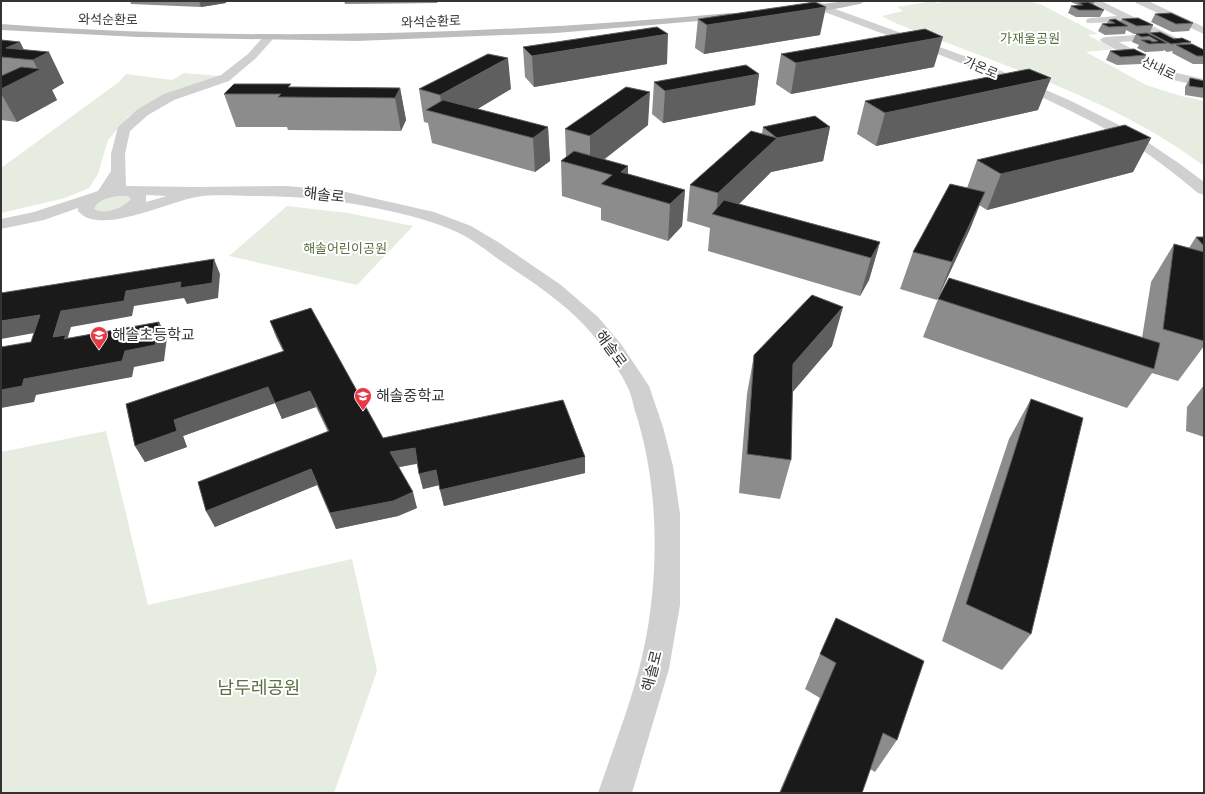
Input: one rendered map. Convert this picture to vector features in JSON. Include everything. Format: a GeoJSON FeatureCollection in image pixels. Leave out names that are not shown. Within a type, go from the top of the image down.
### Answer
{"type":"FeatureCollection","features":[{"type":"Feature","properties":{"kind":"street","name":"가온로"},"geometry":{"type":"LineString","coordinates":[[811,1],[824,8],[974,64],[1064,103],[1126,134],[1204,190]]}},
{"type":"Feature","properties":{"kind":"street"},"geometry":{"type":"LineString","coordinates":[[784,11],[824,8],[860,1]]}},
{"type":"Feature","properties":{"kind":"street","name":"산내로"},"geometry":{"type":"LineString","coordinates":[[1093,1],[1204,55]]}},
{"type":"Feature","properties":{"kind":"street"},"geometry":{"type":"LineString","coordinates":[[1140,1],[1204,31]]}},
{"type":"Feature","properties":{"kind":"street","name":"와석순환로"},"geometry":{"type":"LineString","coordinates":[[1,27],[68,32],[269,37],[382,37],[514,32],[737,16]]}},
{"type":"Feature","properties":{"kind":"street","name":"산내로"},"geometry":{"type":"LineString","coordinates":[[1091,21],[1131,19]]}},
{"type":"Feature","properties":{"kind":"street","name":"산내로"},"geometry":{"type":"LineString","coordinates":[[1165,36],[1106,40],[1173,76],[1204,83]]}},
{"type":"Feature","properties":{"kind":"street"},"geometry":{"type":"LineString","coordinates":[[106,194],[119,171],[118,154],[123,130],[143,112],[169,97],[225,78],[252,56],[269,37]]}},
{"type":"Feature","properties":{"kind":"street"},"geometry":{"type":"LineString","coordinates":[[1,224],[38,216],[106,194],[130,190],[196,192]]}},
{"type":"Feature","properties":{"kind":"street","name":"해솔로"},"geometry":{"type":"LineString","coordinates":[[196,192],[286,191],[337,195],[366,200],[428,215],[465,230],[492,246],[554,289],[591,321],[614,349],[638,386],[652,426],[661,466],[667,514],[666,605],[654,670],[615,793]]}},
{"type":"Feature","properties":{"kind":"street"},"geometry":{"type":"LineString","coordinates":[[96,216],[86,211],[86,207],[88,203],[106,194],[132,192],[139,196],[139,200],[136,204],[123,212]]}},
{"type":"Feature","properties":{"kind":"street"},"geometry":{"type":"LineString","coordinates":[[38,216],[105,216],[158,204],[196,192]]}},
{"type":"Feature","properties":{"kind":"green space","name":"가재울공원"},"geometry":{"type":"Polygon","coordinates":[[[933,1],[938,3],[946,1],[1029,1],[1042,5],[1098,34],[1088,35],[1114,49],[1086,52],[1146,85],[1181,96],[1204,101],[1204,166],[1179,148],[1100,104],[1044,80],[904,27],[882,16],[903,11],[897,7],[933,1]]]}},
{"type":"Feature","properties":{"kind":"green space"},"geometry":{"type":"Polygon","coordinates":[[[184,73],[221,76],[148,105],[128,117],[108,140],[98,174],[89,188],[65,198],[1,213],[1,168],[119,82],[126,74],[172,80],[184,73]]]}},
{"type":"Feature","properties":{"kind":"green space"},"geometry":{"type":"Polygon","coordinates":[[[111,195],[130,196],[132,200],[114,210],[99,211],[93,209],[94,205],[111,195]]]}},
{"type":"Feature","properties":{"kind":"green space","name":"해솔어린이공원"},"geometry":{"type":"Polygon","coordinates":[[[287,206],[348,213],[413,226],[357,285],[229,256],[287,206]]]}},
{"type":"Feature","properties":{"kind":"green space","name":"남두레공원"},"geometry":{"type":"Polygon","coordinates":[[[106,431],[148,605],[352,559],[377,671],[334,793],[1,793],[1,452],[106,431]]]}},
{"type":"Feature","properties":{"kind":"building"},"geometry":{"type":"Polygon","coordinates":[[[815,2],[826,7],[707,25],[698,19],[815,2]]]}},
{"type":"Feature","properties":{"kind":"building"},"geometry":{"type":"Polygon","coordinates":[[[1088,2],[1104,10],[1079,10],[1071,6],[1083,5],[1079,3],[1088,2]]]}},
{"type":"Feature","properties":{"kind":"building"},"geometry":{"type":"Polygon","coordinates":[[[1171,13],[1193,23],[1176,24],[1155,14],[1171,13]]]}},
{"type":"Feature","properties":{"kind":"building"},"geometry":{"type":"Polygon","coordinates":[[[1138,18],[1153,25],[1137,26],[1122,19],[1138,18]]]}},
{"type":"Feature","properties":{"kind":"building"},"geometry":{"type":"Polygon","coordinates":[[[1115,19],[1128,26],[1109,27],[1102,24],[1115,23],[1109,20],[1115,19]]]}},
{"type":"Feature","properties":{"kind":"building"},"geometry":{"type":"Polygon","coordinates":[[[657,27],[668,34],[532,56],[523,47],[657,27]]]}},
{"type":"Feature","properties":{"kind":"building"},"geometry":{"type":"Polygon","coordinates":[[[925,29],[943,37],[796,63],[781,54],[925,29]]]}},
{"type":"Feature","properties":{"kind":"building"},"geometry":{"type":"Polygon","coordinates":[[[1160,32],[1174,39],[1182,38],[1191,42],[1171,44],[1150,33],[1160,32]]]}},
{"type":"Feature","properties":{"kind":"building"},"geometry":{"type":"Polygon","coordinates":[[[1147,33],[1167,43],[1149,44],[1141,40],[1149,40],[1153,42],[1158,41],[1149,36],[1142,37],[1136,34],[1147,33]]]}},
{"type":"Feature","properties":{"kind":"building"},"geometry":{"type":"Polygon","coordinates":[[[1,40],[20,42],[6,48],[49,52],[33,60],[1,57],[1,40]]]}},
{"type":"Feature","properties":{"kind":"building"},"geometry":{"type":"Polygon","coordinates":[[[1192,44],[1204,50],[1204,56],[1197,56],[1176,45],[1192,44]]]}},
{"type":"Feature","properties":{"kind":"building"},"geometry":{"type":"Polygon","coordinates":[[[1134,49],[1146,55],[1121,57],[1110,51],[1134,49]]]}},
{"type":"Feature","properties":{"kind":"building"},"geometry":{"type":"Polygon","coordinates":[[[488,54],[508,58],[440,95],[419,89],[488,54]]]}},
{"type":"Feature","properties":{"kind":"building"},"geometry":{"type":"Polygon","coordinates":[[[746,65],[759,74],[665,91],[654,82],[746,65]]]}},
{"type":"Feature","properties":{"kind":"building"},"geometry":{"type":"Polygon","coordinates":[[[21,67],[41,69],[1,89],[1,76],[21,67]]]}},
{"type":"Feature","properties":{"kind":"building"},"geometry":{"type":"Polygon","coordinates":[[[1029,69],[1051,78],[885,113],[865,101],[1029,69]]]}},
{"type":"Feature","properties":{"kind":"building"},"geometry":{"type":"Polygon","coordinates":[[[1190,78],[1204,81],[1204,88],[1189,86],[1190,78]]]}},
{"type":"Feature","properties":{"kind":"building"},"geometry":{"type":"Polygon","coordinates":[[[234,84],[291,84],[288,87],[400,88],[395,98],[278,97],[281,94],[224,94],[234,84]]]}},
{"type":"Feature","properties":{"kind":"building"},"geometry":{"type":"Polygon","coordinates":[[[626,87],[650,92],[590,136],[565,129],[626,87]]]}},
{"type":"Feature","properties":{"kind":"building"},"geometry":{"type":"Polygon","coordinates":[[[443,100],[548,127],[533,138],[426,110],[443,100]]]}},
{"type":"Feature","properties":{"kind":"building"},"geometry":{"type":"Polygon","coordinates":[[[815,116],[830,127],[777,138],[763,127],[815,116]]]}},
{"type":"Feature","properties":{"kind":"building"},"geometry":{"type":"Polygon","coordinates":[[[1125,125],[1151,138],[1001,174],[977,160],[1125,125]]]}},
{"type":"Feature","properties":{"kind":"building"},"geometry":{"type":"Polygon","coordinates":[[[751,131],[777,138],[718,193],[690,185],[751,131]]]}},
{"type":"Feature","properties":{"kind":"building"},"geometry":{"type":"Polygon","coordinates":[[[574,151],[628,166],[621,172],[685,190],[670,204],[601,184],[612,175],[561,161],[574,151]]]}},
{"type":"Feature","properties":{"kind":"building"},"geometry":{"type":"Polygon","coordinates":[[[950,184],[985,192],[952,262],[913,252],[950,184]]]}},
{"type":"Feature","properties":{"kind":"building"},"geometry":{"type":"Polygon","coordinates":[[[724,200],[880,242],[871,258],[712,214],[724,200]]]}},
{"type":"Feature","properties":{"kind":"building"},"geometry":{"type":"Polygon","coordinates":[[[1196,237],[1204,237],[1204,246],[1196,237]]]}},
{"type":"Feature","properties":{"kind":"building"},"geometry":{"type":"Polygon","coordinates":[[[1174,244],[1204,252],[1204,341],[1163,329],[1174,244]]]}},
{"type":"Feature","properties":{"kind":"building"},"geometry":{"type":"Polygon","coordinates":[[[214,259],[212,283],[180,288],[181,282],[126,291],[124,301],[61,311],[53,337],[66,335],[64,339],[159,322],[155,345],[125,351],[122,361],[24,379],[22,386],[1,390],[1,347],[31,342],[40,315],[1,321],[1,293],[214,259]]]}},
{"type":"Feature","properties":{"kind":"building"},"geometry":{"type":"Polygon","coordinates":[[[949,278],[1160,343],[1154,369],[938,299],[949,278]]]}},
{"type":"Feature","properties":{"kind":"building"},"geometry":{"type":"Polygon","coordinates":[[[812,295],[843,307],[793,364],[791,460],[747,454],[754,355],[812,295]]]}},
{"type":"Feature","properties":{"kind":"building"},"geometry":{"type":"Polygon","coordinates":[[[311,308],[383,438],[563,400],[585,457],[440,490],[436,470],[419,474],[415,448],[390,452],[413,492],[393,501],[330,513],[311,469],[206,511],[198,482],[329,431],[310,391],[275,403],[268,387],[174,420],[177,431],[135,446],[126,404],[284,351],[270,321],[311,308]]]}},
{"type":"Feature","properties":{"kind":"building"},"geometry":{"type":"Polygon","coordinates":[[[1031,399],[1083,418],[1031,634],[966,604],[1031,399]]]}},
{"type":"Feature","properties":{"kind":"building"},"geometry":{"type":"Polygon","coordinates":[[[836,618],[924,661],[897,740],[883,733],[862,793],[780,793],[836,663],[820,654],[836,618]]]}},
{"type":"Feature","properties":{"kind":"place","name":"해솔초등학교"},"geometry":{"type":"Point","coordinates":[99,350]}},
{"type":"Feature","properties":{"kind":"place","name":"해솔중학교"},"geometry":{"type":"Point","coordinates":[363,411]}}]}
